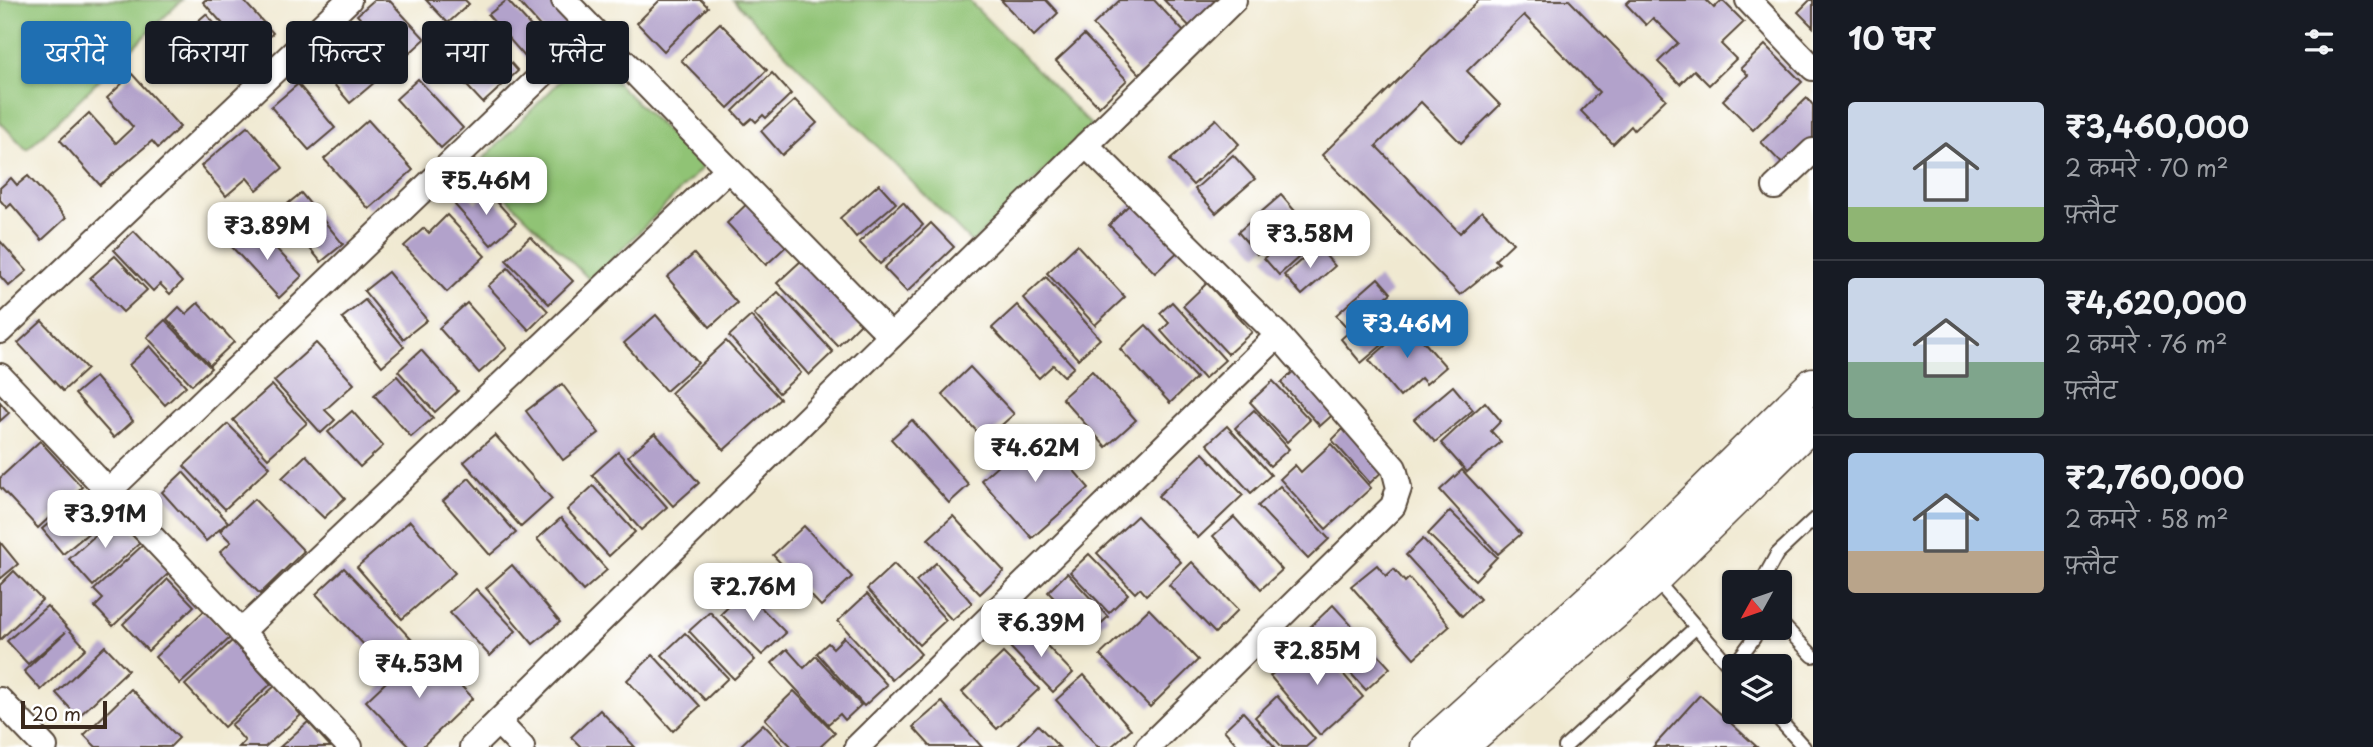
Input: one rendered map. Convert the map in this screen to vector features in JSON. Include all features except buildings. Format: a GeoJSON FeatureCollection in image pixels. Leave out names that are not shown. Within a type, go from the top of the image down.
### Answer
{"type":"FeatureCollection","features":[{"type":"Feature","properties":{"kind":"street"},"geometry":{"type":"LineString","coordinates":[[0,331],[349,0]]}},
{"type":"Feature","properties":{"kind":"street"},"geometry":{"type":"LineString","coordinates":[[564,0],[584,21]]}},
{"type":"Feature","properties":{"kind":"street"},"geometry":{"type":"LineString","coordinates":[[472,747],[1234,0]]}},
{"type":"Feature","properties":{"kind":"street"},"geometry":{"type":"LineString","coordinates":[[1748,0],[1813,68]]}},
{"type":"Feature","properties":{"kind":"street"},"geometry":{"type":"LineString","coordinates":[[629,67],[891,336]]}},
{"type":"Feature","properties":{"kind":"street"},"geometry":{"type":"LineString","coordinates":[[109,491],[533,84]]}},
{"type":"Feature","properties":{"kind":"street"},"geometry":{"type":"LineString","coordinates":[[1086,145],[1278,335],[1394,468],[1399,488],[1393,506],[1148,747]]}},
{"type":"Feature","properties":{"kind":"street"},"geometry":{"type":"LineString","coordinates":[[1775,187],[1813,151]]}},
{"type":"Feature","properties":{"kind":"street"},"geometry":{"type":"LineString","coordinates":[[241,632],[728,169]]}},
{"type":"Feature","properties":{"kind":"street"},"geometry":{"type":"LineString","coordinates":[[857,747],[1278,335]]}},
{"type":"Feature","properties":{"kind":"street"},"geometry":{"type":"LineString","coordinates":[[0,376],[350,747]]}},
{"type":"Feature","properties":{"kind":"street"},"geometry":{"type":"LineString","coordinates":[[1461,747],[1646,568],[1813,384]]}},
{"type":"Feature","properties":{"kind":"street"},"geometry":{"type":"LineString","coordinates":[[1427,747],[1646,568],[1813,423]]}},
{"type":"Feature","properties":{"kind":"street"},"geometry":{"type":"LineString","coordinates":[[0,700],[45,747]]}},
{"type":"Feature","properties":{"kind":"street"},"geometry":{"type":"LineString","coordinates":[[498,722],[522,747]]}},
{"type":"Feature","properties":{"kind":"lane"},"geometry":{"type":"LineString","coordinates":[[1768,570],[1777,554],[1813,520]]}},
{"type":"Feature","properties":{"kind":"lane"},"geometry":{"type":"LineString","coordinates":[[1646,568],[1722,657]]}},
{"type":"Feature","properties":{"kind":"lane"},"geometry":{"type":"LineString","coordinates":[[1569,745],[1695,628]]}},
{"type":"Feature","properties":{"kind":"lane"},"geometry":{"type":"LineString","coordinates":[[1792,634],[1813,656]]}},
{"type":"Feature","properties":{"kind":"lane"},"geometry":{"type":"LineString","coordinates":[[1783,724],[1804,747]]}},
{"type":"Feature","properties":{"kind":"green space"},"geometry":{"type":"Polygon","coordinates":[[[0,0],[182,0],[160,21],[145,21],[145,36],[131,49],[131,21],[21,21],[21,84],[95,84],[27,150],[0,122],[0,0]]]}},
{"type":"Feature","properties":{"kind":"green space"},"geometry":{"type":"Polygon","coordinates":[[[733,0],[968,0],[1091,125],[972,243],[733,0]]]}},
{"type":"Feature","properties":{"kind":"green space"},"geometry":{"type":"Polygon","coordinates":[[[557,84],[618,84],[703,167],[591,281],[475,167],[557,84]]]}}]}
